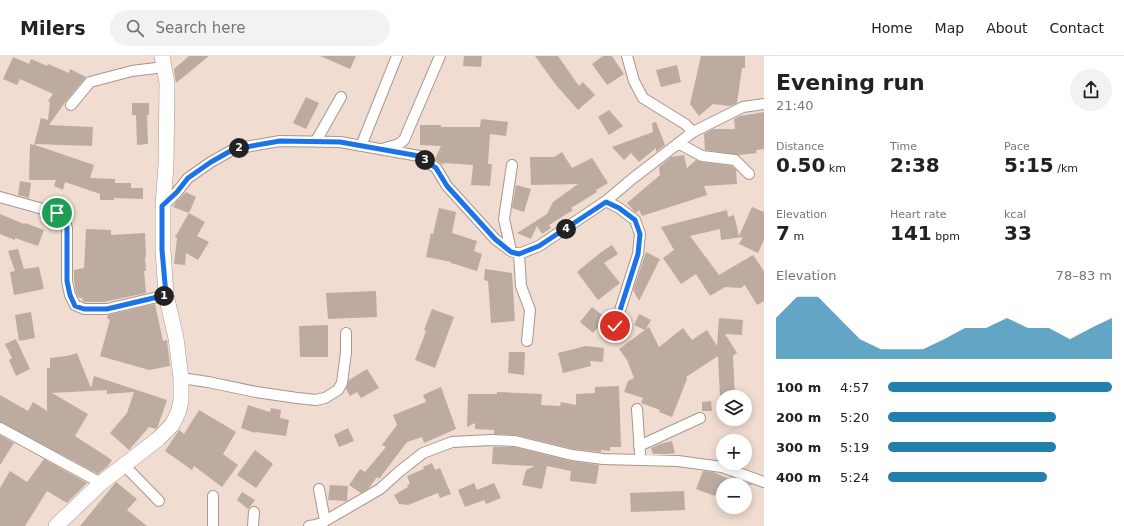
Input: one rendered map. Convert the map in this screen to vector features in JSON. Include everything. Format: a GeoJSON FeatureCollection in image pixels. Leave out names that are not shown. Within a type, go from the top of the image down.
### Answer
{"type":"FeatureCollection","features":[{"type":"Feature","properties":{"kind":"main road"},"geometry":{"type":"LineString","coordinates":[[56,526],[101,483],[158,439],[172,424],[178,413],[181,401],[181,378],[176,338],[166,295],[162,250],[162,206],[166,165],[166,83],[163,61]]}},
{"type":"Feature","properties":{"kind":"street"},"geometry":{"type":"LineString","coordinates":[[361,146],[397,56]]}},
{"type":"Feature","properties":{"kind":"street"},"geometry":{"type":"LineString","coordinates":[[380,149],[399,144],[404,140],[440,56]]}},
{"type":"Feature","properties":{"kind":"street"},"geometry":{"type":"LineString","coordinates":[[627,56],[634,81],[643,98],[685,124],[693,132]]}},
{"type":"Feature","properties":{"kind":"street"},"geometry":{"type":"LineString","coordinates":[[71,105],[90,82],[163,61]]}},
{"type":"Feature","properties":{"kind":"street"},"geometry":{"type":"LineString","coordinates":[[316,141],[341,98]]}},
{"type":"Feature","properties":{"kind":"street"},"geometry":{"type":"LineString","coordinates":[[515,253],[539,246],[606,202],[632,179],[693,132],[743,107],[764,104]]}},
{"type":"Feature","properties":{"kind":"street"},"geometry":{"type":"LineString","coordinates":[[162,206],[177,192],[188,178],[211,162],[234,149],[280,141],[340,142],[419,156],[436,168],[447,186],[495,239],[515,253]]}},
{"type":"Feature","properties":{"kind":"street"},"geometry":{"type":"LineString","coordinates":[[678,143],[702,156],[735,160],[748,174]]}},
{"type":"Feature","properties":{"kind":"street"},"geometry":{"type":"LineString","coordinates":[[512,165],[504,219],[515,253],[521,286],[530,310],[527,341]]}},
{"type":"Feature","properties":{"kind":"street"},"geometry":{"type":"LineString","coordinates":[[0,197],[57,213],[64,219],[67,228],[67,281],[70,295],[75,306],[84,309],[107,309],[166,295]]}},
{"type":"Feature","properties":{"kind":"street"},"geometry":{"type":"LineString","coordinates":[[606,202],[619,208],[635,220],[640,234],[638,254],[615,326]]}},
{"type":"Feature","properties":{"kind":"street"},"geometry":{"type":"LineString","coordinates":[[181,378],[256,392],[316,400],[325,398],[338,390],[342,383],[346,352],[346,333]]}},
{"type":"Feature","properties":{"kind":"street"},"geometry":{"type":"LineString","coordinates":[[637,409],[640,461]]}},
{"type":"Feature","properties":{"kind":"street"},"geometry":{"type":"LineString","coordinates":[[639,446],[700,418]]}},
{"type":"Feature","properties":{"kind":"street"},"geometry":{"type":"LineString","coordinates":[[0,428],[101,483]]}},
{"type":"Feature","properties":{"kind":"street"},"geometry":{"type":"LineString","coordinates":[[317,525],[380,489],[423,453],[452,442],[491,440],[515,441],[572,455],[603,459],[678,461],[722,467],[764,482]]}},
{"type":"Feature","properties":{"kind":"street"},"geometry":{"type":"LineString","coordinates":[[124,465],[159,501]]}},
{"type":"Feature","properties":{"kind":"street"},"geometry":{"type":"LineString","coordinates":[[317,525],[319,489]]}},
{"type":"Feature","properties":{"kind":"street"},"geometry":{"type":"LineString","coordinates":[[213,496],[213,526]]}},
{"type":"Feature","properties":{"kind":"street"},"geometry":{"type":"LineString","coordinates":[[253,526],[254,512]]}},
{"type":"Feature","properties":{"kind":"building"},"geometry":{"type":"Polygon","coordinates":[[[189,56],[209,56],[176,83],[174,69],[189,56]]]}},
{"type":"Feature","properties":{"kind":"building"},"geometry":{"type":"Polygon","coordinates":[[[320,56],[356,56],[350,69],[320,56]]]}},
{"type":"Feature","properties":{"kind":"building"},"geometry":{"type":"Polygon","coordinates":[[[464,56],[482,56],[481,67],[463,66],[464,56]]]}},
{"type":"Feature","properties":{"kind":"building"},"geometry":{"type":"Polygon","coordinates":[[[535,56],[558,56],[579,86],[583,82],[595,95],[578,110],[556,85],[535,56]]]}},
{"type":"Feature","properties":{"kind":"building"},"geometry":{"type":"Polygon","coordinates":[[[603,56],[612,56],[624,74],[607,85],[592,64],[603,56]]]}},
{"type":"Feature","properties":{"kind":"building"},"geometry":{"type":"Polygon","coordinates":[[[701,56],[745,56],[745,68],[742,68],[737,103],[730,106],[713,104],[699,116],[690,104],[701,56]]]}},
{"type":"Feature","properties":{"kind":"building"},"geometry":{"type":"Polygon","coordinates":[[[13,57],[29,64],[31,59],[69,73],[70,69],[86,77],[49,125],[93,127],[92,146],[35,145],[94,165],[90,178],[115,179],[115,183],[131,183],[131,188],[143,188],[143,199],[114,198],[114,200],[100,200],[100,194],[65,182],[63,190],[54,186],[56,180],[29,180],[30,144],[34,145],[41,118],[48,120],[50,102],[48,101],[53,94],[20,79],[17,85],[3,79],[13,57]]]}},
{"type":"Feature","properties":{"kind":"building"},"geometry":{"type":"Polygon","coordinates":[[[677,65],[681,82],[661,87],[656,70],[677,65]]]}},
{"type":"Feature","properties":{"kind":"building"},"geometry":{"type":"Polygon","coordinates":[[[306,97],[319,103],[306,129],[293,123],[306,97]]]}},
{"type":"Feature","properties":{"kind":"building"},"geometry":{"type":"Polygon","coordinates":[[[132,103],[149,103],[149,115],[147,115],[148,144],[137,145],[136,115],[132,115],[132,103]]]}},
{"type":"Feature","properties":{"kind":"building"},"geometry":{"type":"Polygon","coordinates":[[[609,110],[623,126],[609,135],[598,117],[609,110]]]}},
{"type":"Feature","properties":{"kind":"building"},"geometry":{"type":"Polygon","coordinates":[[[764,112],[764,149],[756,150],[757,153],[739,155],[705,150],[704,134],[713,129],[735,129],[734,119],[740,116],[764,112]]]}},
{"type":"Feature","properties":{"kind":"building"},"geometry":{"type":"Polygon","coordinates":[[[481,119],[508,122],[506,136],[490,134],[488,164],[492,164],[490,186],[471,185],[473,165],[444,163],[443,165],[435,159],[441,146],[420,145],[420,125],[441,125],[441,127],[480,127],[481,119]]]}},
{"type":"Feature","properties":{"kind":"building"},"geometry":{"type":"Polygon","coordinates":[[[656,122],[665,145],[656,152],[656,148],[639,162],[631,153],[624,160],[612,147],[653,132],[652,123],[656,122]]]}},
{"type":"Feature","properties":{"kind":"building"},"geometry":{"type":"Polygon","coordinates":[[[562,152],[572,168],[592,158],[608,183],[596,190],[597,192],[571,208],[573,210],[549,225],[551,228],[542,234],[537,226],[531,239],[517,233],[547,214],[553,202],[578,184],[531,185],[530,157],[554,157],[562,152]]]}},
{"type":"Feature","properties":{"kind":"building"},"geometry":{"type":"Polygon","coordinates":[[[684,155],[687,168],[696,160],[732,166],[736,170],[737,184],[704,186],[707,195],[642,216],[639,210],[636,213],[627,203],[660,175],[659,167],[671,157],[684,155]]]}},
{"type":"Feature","properties":{"kind":"building"},"geometry":{"type":"Polygon","coordinates":[[[20,181],[31,183],[29,198],[18,195],[20,181]]]}},
{"type":"Feature","properties":{"kind":"building"},"geometry":{"type":"Polygon","coordinates":[[[516,185],[531,189],[524,212],[512,208],[516,185]]]}},
{"type":"Feature","properties":{"kind":"building"},"geometry":{"type":"Polygon","coordinates":[[[186,192],[196,197],[189,213],[173,207],[186,192]]]}},
{"type":"Feature","properties":{"kind":"building"},"geometry":{"type":"Polygon","coordinates":[[[752,207],[764,212],[764,240],[758,253],[739,244],[743,237],[721,240],[720,229],[690,236],[719,275],[753,255],[764,271],[764,301],[757,305],[745,285],[741,288],[725,287],[710,296],[696,274],[681,284],[663,258],[674,250],[661,227],[727,210],[728,217],[734,215],[739,236],[752,207]]]}},
{"type":"Feature","properties":{"kind":"building"},"geometry":{"type":"Polygon","coordinates":[[[439,208],[456,212],[452,233],[477,241],[474,251],[482,254],[477,271],[451,262],[426,257],[431,233],[433,234],[439,208]]]}},
{"type":"Feature","properties":{"kind":"building"},"geometry":{"type":"Polygon","coordinates":[[[189,213],[205,222],[197,236],[209,242],[198,260],[186,253],[185,265],[174,264],[177,238],[175,237],[189,213]]]}},
{"type":"Feature","properties":{"kind":"building"},"geometry":{"type":"Polygon","coordinates":[[[0,214],[44,230],[38,246],[15,238],[15,240],[0,234],[0,214]]]}},
{"type":"Feature","properties":{"kind":"building"},"geometry":{"type":"Polygon","coordinates":[[[86,229],[111,230],[111,235],[145,233],[146,271],[144,271],[146,293],[104,302],[85,302],[82,298],[79,298],[76,293],[74,270],[84,268],[86,229]]]}},
{"type":"Feature","properties":{"kind":"building"},"geometry":{"type":"Polygon","coordinates":[[[612,245],[618,254],[604,263],[620,283],[598,300],[577,272],[612,245]]]}},
{"type":"Feature","properties":{"kind":"building"},"geometry":{"type":"Polygon","coordinates":[[[18,249],[24,269],[39,267],[44,289],[14,295],[10,272],[15,271],[8,251],[18,249]]]}},
{"type":"Feature","properties":{"kind":"building"},"geometry":{"type":"Polygon","coordinates":[[[646,252],[660,259],[639,301],[633,290],[646,252]]]}},
{"type":"Feature","properties":{"kind":"building"},"geometry":{"type":"Polygon","coordinates":[[[485,269],[512,273],[515,321],[491,323],[488,281],[484,280],[485,269]]]}},
{"type":"Feature","properties":{"kind":"building"},"geometry":{"type":"Polygon","coordinates":[[[376,291],[377,317],[328,319],[326,293],[376,291]]]}},
{"type":"Feature","properties":{"kind":"building"},"geometry":{"type":"Polygon","coordinates":[[[155,304],[163,341],[167,340],[170,366],[149,370],[100,356],[110,320],[107,318],[108,315],[155,304]]]}},
{"type":"Feature","properties":{"kind":"building"},"geometry":{"type":"Polygon","coordinates":[[[592,307],[606,318],[593,333],[580,322],[592,307]]]}},
{"type":"Feature","properties":{"kind":"building"},"geometry":{"type":"Polygon","coordinates":[[[432,309],[454,317],[435,368],[415,360],[426,331],[424,330],[432,309]]]}},
{"type":"Feature","properties":{"kind":"building"},"geometry":{"type":"Polygon","coordinates":[[[31,312],[35,338],[19,341],[15,315],[31,312]]]}},
{"type":"Feature","properties":{"kind":"building"},"geometry":{"type":"Polygon","coordinates":[[[639,314],[651,320],[646,329],[649,327],[659,347],[683,328],[692,340],[707,330],[717,346],[719,318],[743,320],[742,335],[725,334],[737,353],[733,356],[735,390],[720,390],[718,356],[686,377],[687,379],[672,417],[659,412],[660,410],[641,403],[643,398],[624,392],[628,381],[634,378],[627,360],[619,349],[645,330],[634,325],[639,314]]]}},
{"type":"Feature","properties":{"kind":"building"},"geometry":{"type":"Polygon","coordinates":[[[328,325],[328,357],[300,357],[299,326],[328,325]]]}},
{"type":"Feature","properties":{"kind":"building"},"geometry":{"type":"Polygon","coordinates":[[[16,339],[30,369],[16,376],[9,360],[12,358],[5,344],[16,339]]]}},
{"type":"Feature","properties":{"kind":"building"},"geometry":{"type":"Polygon","coordinates":[[[586,346],[604,348],[603,362],[590,361],[591,366],[563,373],[558,353],[586,346]]]}},
{"type":"Feature","properties":{"kind":"building"},"geometry":{"type":"Polygon","coordinates":[[[509,352],[525,352],[524,375],[508,373],[509,352]]]}},
{"type":"Feature","properties":{"kind":"building"},"geometry":{"type":"Polygon","coordinates":[[[77,353],[91,388],[94,376],[167,400],[156,429],[149,427],[129,450],[110,433],[127,413],[134,392],[107,394],[107,390],[52,393],[88,414],[75,436],[112,460],[108,466],[98,474],[0,422],[0,395],[28,411],[33,402],[47,411],[47,368],[50,368],[50,358],[77,353]]]}},
{"type":"Feature","properties":{"kind":"building"},"geometry":{"type":"Polygon","coordinates":[[[367,369],[379,388],[361,398],[357,392],[350,396],[346,389],[349,380],[367,369]]]}},
{"type":"Feature","properties":{"kind":"building"},"geometry":{"type":"Polygon","coordinates":[[[619,386],[621,447],[610,447],[610,451],[601,450],[601,452],[573,449],[516,435],[494,434],[494,430],[475,429],[475,423],[467,427],[468,394],[497,394],[497,392],[542,394],[541,405],[560,406],[561,402],[576,405],[576,394],[595,393],[595,387],[619,386]]]}},
{"type":"Feature","properties":{"kind":"building"},"geometry":{"type":"Polygon","coordinates":[[[441,387],[456,429],[424,443],[422,437],[407,442],[379,479],[377,477],[369,488],[361,493],[349,485],[360,469],[365,472],[386,447],[382,445],[397,425],[393,415],[426,402],[423,395],[441,387]]]}},
{"type":"Feature","properties":{"kind":"building"},"geometry":{"type":"Polygon","coordinates":[[[711,401],[712,411],[702,411],[702,402],[711,401]]]}},
{"type":"Feature","properties":{"kind":"building"},"geometry":{"type":"Polygon","coordinates":[[[248,405],[270,412],[271,408],[281,410],[280,418],[289,420],[286,436],[255,433],[241,428],[248,405]]]}},
{"type":"Feature","properties":{"kind":"building"},"geometry":{"type":"Polygon","coordinates":[[[199,410],[236,432],[223,454],[238,465],[222,487],[194,466],[192,470],[165,451],[179,430],[184,434],[199,410]]]}},
{"type":"Feature","properties":{"kind":"building"},"geometry":{"type":"Polygon","coordinates":[[[348,428],[354,441],[339,447],[334,435],[348,428]]]}},
{"type":"Feature","properties":{"kind":"building"},"geometry":{"type":"Polygon","coordinates":[[[0,435],[14,443],[0,465],[0,435]]]}},
{"type":"Feature","properties":{"kind":"building"},"geometry":{"type":"Polygon","coordinates":[[[672,441],[675,453],[653,454],[651,448],[672,441]]]}},
{"type":"Feature","properties":{"kind":"building"},"geometry":{"type":"Polygon","coordinates":[[[493,447],[514,447],[571,461],[599,465],[596,484],[570,481],[571,471],[547,466],[542,489],[522,485],[526,470],[535,466],[492,464],[493,447]]]}},
{"type":"Feature","properties":{"kind":"building"},"geometry":{"type":"Polygon","coordinates":[[[255,450],[273,464],[256,488],[237,475],[255,450]]]}},
{"type":"Feature","properties":{"kind":"building"},"geometry":{"type":"Polygon","coordinates":[[[44,459],[87,483],[67,503],[47,491],[25,526],[0,526],[0,488],[10,471],[27,482],[44,459]]]}},
{"type":"Feature","properties":{"kind":"building"},"geometry":{"type":"Polygon","coordinates":[[[432,463],[435,470],[440,468],[451,494],[440,498],[438,493],[408,505],[399,504],[394,495],[408,487],[407,485],[410,484],[407,476],[424,469],[423,467],[432,463]]]}},
{"type":"Feature","properties":{"kind":"building"},"geometry":{"type":"Polygon","coordinates":[[[703,471],[713,472],[727,478],[716,478],[715,496],[696,489],[703,471]]]}},
{"type":"Feature","properties":{"kind":"building"},"geometry":{"type":"Polygon","coordinates":[[[116,482],[137,499],[127,510],[147,526],[80,526],[116,482]]]}},
{"type":"Feature","properties":{"kind":"building"},"geometry":{"type":"Polygon","coordinates":[[[474,483],[477,490],[494,483],[501,498],[486,504],[484,500],[465,507],[458,490],[474,483]]]}},
{"type":"Feature","properties":{"kind":"building"},"geometry":{"type":"Polygon","coordinates":[[[330,485],[348,486],[347,501],[328,500],[330,485]]]}},
{"type":"Feature","properties":{"kind":"building"},"geometry":{"type":"Polygon","coordinates":[[[684,491],[685,510],[631,512],[630,493],[684,491]]]}},
{"type":"Feature","properties":{"kind":"building"},"geometry":{"type":"Polygon","coordinates":[[[242,492],[255,500],[248,509],[237,500],[242,492]]]}},
{"type":"Feature","properties":{"kind":"route"},"geometry":{"type":"LineString","coordinates":[[57,213],[64,219],[67,228],[67,281],[70,295],[75,306],[84,309],[107,309],[166,295],[162,250],[162,206],[177,192],[188,178],[211,162],[234,149],[280,141],[316,141],[340,142],[419,156],[436,168],[447,186],[495,239],[511,252],[519,254],[539,246],[606,202],[619,208],[635,220],[640,234],[638,254],[615,326]]}}]}
